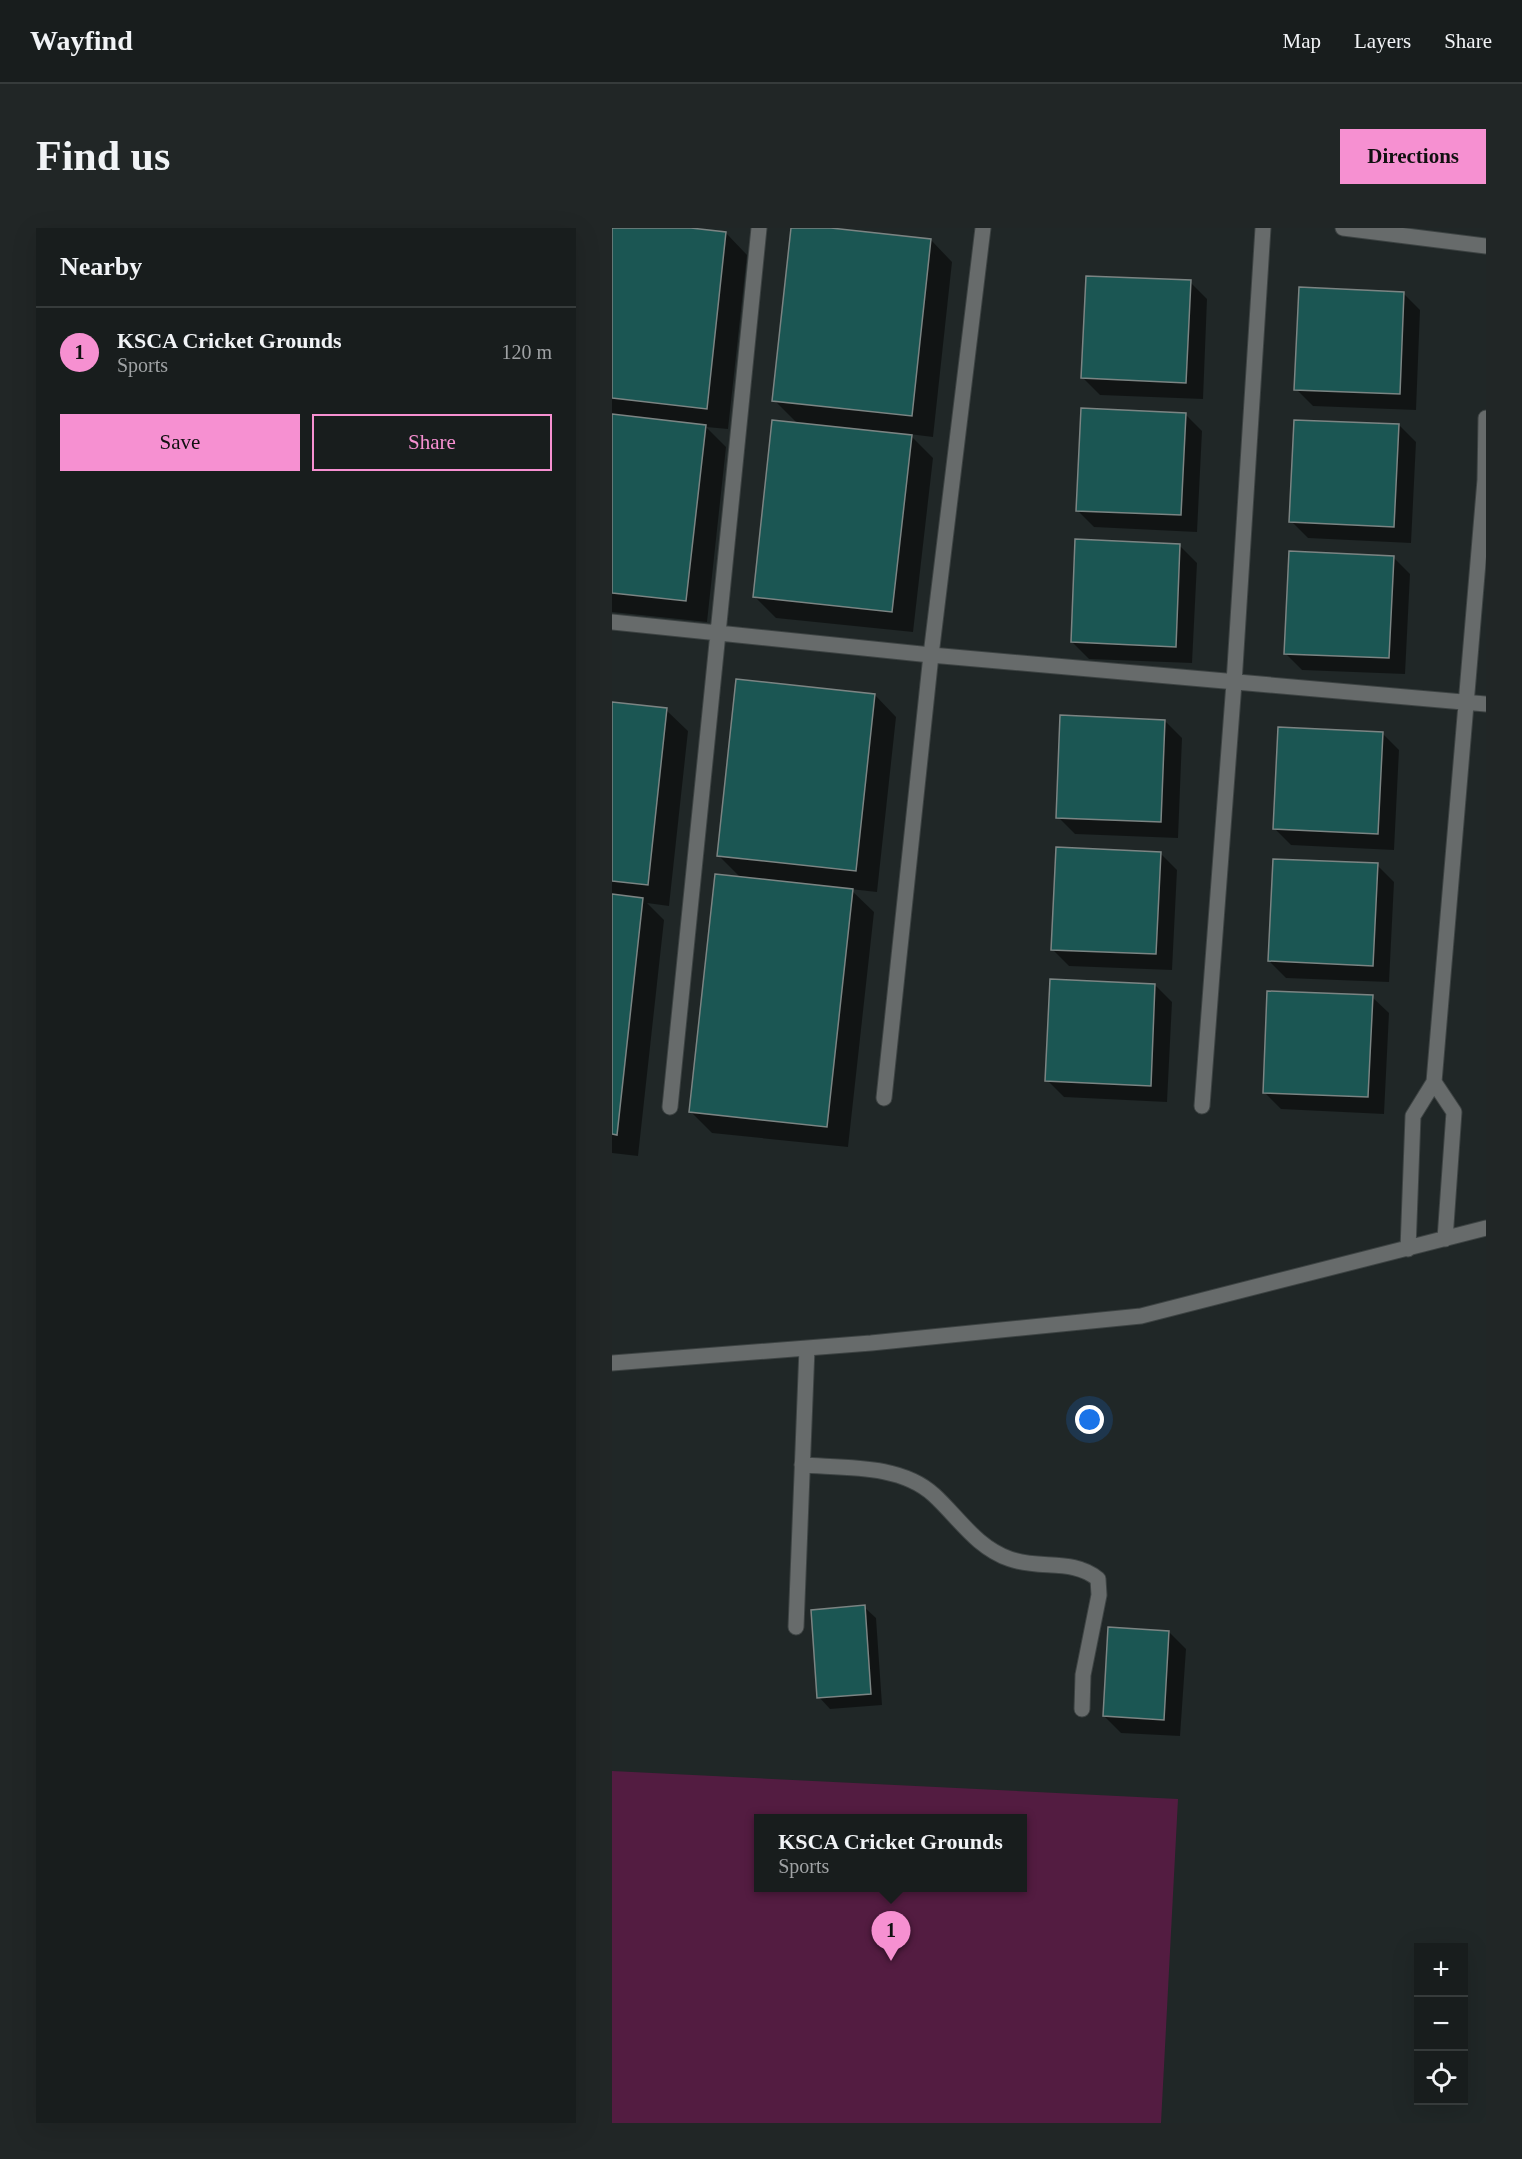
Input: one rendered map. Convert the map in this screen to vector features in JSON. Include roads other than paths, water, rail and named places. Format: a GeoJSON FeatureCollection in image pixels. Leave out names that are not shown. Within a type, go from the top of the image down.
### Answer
{"type":"FeatureCollection","features":[{"type":"Feature","properties":{"kind":"street"},"geometry":{"type":"LineString","coordinates":[[670,1107],[759,228]]}},
{"type":"Feature","properties":{"kind":"street"},"geometry":{"type":"LineString","coordinates":[[884,1098],[931,655],[983,228]]}},
{"type":"Feature","properties":{"kind":"street"},"geometry":{"type":"LineString","coordinates":[[1202,1106],[1234,683],[1263,228]]}},
{"type":"Feature","properties":{"kind":"street"},"geometry":{"type":"LineString","coordinates":[[1343,228],[1486,246]]}},
{"type":"Feature","properties":{"kind":"street"},"geometry":{"type":"LineString","coordinates":[[1408,1249],[1413,1116],[1434,1082],[1485,480],[1486,418]]}},
{"type":"Feature","properties":{"kind":"street"},"geometry":{"type":"LineString","coordinates":[[612,622],[719,631],[931,655],[1486,704]]}},
{"type":"Feature","properties":{"kind":"street"},"geometry":{"type":"LineString","coordinates":[[1434,1082],[1454,1112],[1445,1239]]}},
{"type":"Feature","properties":{"kind":"street"},"geometry":{"type":"LineString","coordinates":[[612,1363],[807,1348],[1141,1316],[1486,1228]]}},
{"type":"Feature","properties":{"kind":"street"},"geometry":{"type":"LineString","coordinates":[[796,1626],[807,1348]]}},
{"type":"Feature","properties":{"kind":"street"},"geometry":{"type":"LineString","coordinates":[[802,1465],[888,1473],[933,1494],[969,1533],[984,1545],[1011,1560],[1074,1566],[1086,1569],[1098,1579],[1099,1595],[1083,1675],[1082,1709]]}},
{"type":"Feature","properties":{"kind":"place","name":"KSCA Cricket Grounds"},"geometry":{"type":"Point","coordinates":[891,1961]}}]}
